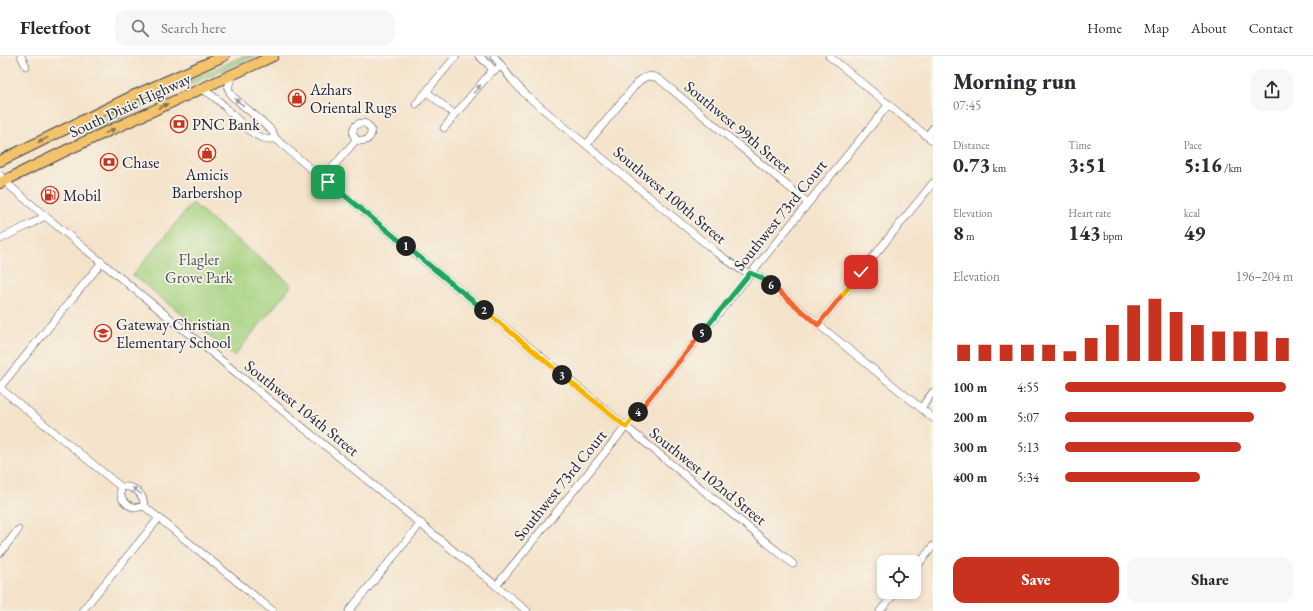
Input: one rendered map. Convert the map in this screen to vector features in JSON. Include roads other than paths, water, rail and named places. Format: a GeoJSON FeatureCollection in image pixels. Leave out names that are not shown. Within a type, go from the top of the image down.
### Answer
{"type":"FeatureCollection","features":[{"type":"Feature","properties":{"kind":"highway","name":"South Dixie Highway"},"geometry":{"type":"LineString","coordinates":[[0,161],[135,95],[224,56]]}},
{"type":"Feature","properties":{"kind":"highway","name":"South Dixie Highway"},"geometry":{"type":"LineString","coordinates":[[1,180],[273,56]]}},
{"type":"Feature","properties":{"kind":"street"},"geometry":{"type":"LineString","coordinates":[[21,56],[26,66]]}},
{"type":"Feature","properties":{"kind":"street"},"geometry":{"type":"LineString","coordinates":[[416,104],[456,56]]}},
{"type":"Feature","properties":{"kind":"street"},"geometry":{"type":"LineString","coordinates":[[479,56],[493,70]]}},
{"type":"Feature","properties":{"kind":"street","name":"Southwest 100th Street"},"geometry":{"type":"LineString","coordinates":[[494,56],[522,91],[717,253],[741,270],[760,277],[933,418]]}},
{"type":"Feature","properties":{"kind":"street"},"geometry":{"type":"LineString","coordinates":[[829,56],[933,141]]}},
{"type":"Feature","properties":{"kind":"street"},"geometry":{"type":"LineString","coordinates":[[444,128],[493,70],[502,66]]}},
{"type":"Feature","properties":{"kind":"street","name":"Southwest 102nd Street"},"geometry":{"type":"LineString","coordinates":[[232,74],[228,88],[232,96],[267,126],[272,131],[276,140],[793,564]]}},
{"type":"Feature","properties":{"kind":"street","name":"Southwest 99th Street"},"geometry":{"type":"LineString","coordinates":[[587,144],[639,81],[644,77],[650,76],[659,79],[808,203]]}},
{"type":"Feature","properties":{"kind":"street","name":"Southwest 102nd Street"},"geometry":{"type":"LineString","coordinates":[[200,89],[221,102],[246,126],[263,139],[276,140]]}},
{"type":"Feature","properties":{"kind":"street"},"geometry":{"type":"LineString","coordinates":[[427,92],[455,115]]}},
{"type":"Feature","properties":{"kind":"street","name":"Southwest 73rd Court"},"geometry":{"type":"LineString","coordinates":[[496,586],[888,104]]}},
{"type":"Feature","properties":{"kind":"street"},"geometry":{"type":"LineString","coordinates":[[258,135],[267,126]]}},
{"type":"Feature","properties":{"kind":"street"},"geometry":{"type":"LineString","coordinates":[[927,136],[933,128]]}},
{"type":"Feature","properties":{"kind":"street"},"geometry":{"type":"LineString","coordinates":[[324,178],[356,140]]}},
{"type":"Feature","properties":{"kind":"street","name":"Southwest 104th Street"},"geometry":{"type":"LineString","coordinates":[[1,180],[527,611]]}},
{"type":"Feature","properties":{"kind":"street"},"geometry":{"type":"LineString","coordinates":[[818,325],[933,183]]}},
{"type":"Feature","properties":{"kind":"street"},"geometry":{"type":"LineString","coordinates":[[0,239],[45,216]]}},
{"type":"Feature","properties":{"kind":"street"},"geometry":{"type":"LineString","coordinates":[[102,262],[0,387],[121,486],[127,486],[139,492],[144,500],[144,506]]}},
{"type":"Feature","properties":{"kind":"street"},"geometry":{"type":"LineString","coordinates":[[920,408],[933,392]]}},
{"type":"Feature","properties":{"kind":"street"},"geometry":{"type":"LineString","coordinates":[[121,486],[123,501],[128,505],[139,508],[144,506]]}},
{"type":"Feature","properties":{"kind":"street"},"geometry":{"type":"LineString","coordinates":[[144,506],[273,611]]}},
{"type":"Feature","properties":{"kind":"street"},"geometry":{"type":"LineString","coordinates":[[87,610],[159,518]]}},
{"type":"Feature","properties":{"kind":"street"},"geometry":{"type":"LineString","coordinates":[[349,611],[421,524]]}},
{"type":"Feature","properties":{"kind":"street"},"geometry":{"type":"LineString","coordinates":[[0,553],[18,530]]}},
{"type":"Feature","properties":{"kind":"street"},"geometry":{"type":"LineString","coordinates":[[921,561],[933,546]]}},
{"type":"Feature","properties":{"kind":"street"},"geometry":{"type":"LineString","coordinates":[[880,611],[890,599]]}},
{"type":"Feature","properties":{"kind":"place","name":"Azhars Oriental Rugs"},"geometry":{"type":"Point","coordinates":[297,98]}},
{"type":"Feature","properties":{"kind":"place","name":"PNC Bank"},"geometry":{"type":"Point","coordinates":[179,124]}},
{"type":"Feature","properties":{"kind":"place","name":"Amicis Barbershop"},"geometry":{"type":"Point","coordinates":[207,153]}},
{"type":"Feature","properties":{"kind":"place","name":"Chase"},"geometry":{"type":"Point","coordinates":[109,162]}},
{"type":"Feature","properties":{"kind":"place","name":"Mobil"},"geometry":{"type":"Point","coordinates":[50,195]}},
{"type":"Feature","properties":{"kind":"place","name":"Gateway Christian Elementary School"},"geometry":{"type":"Point","coordinates":[103,333]}},
{"type":"Feature","properties":{"kind":"park label","name":"Flagler Grove Park"},"geometry":{"type":"Point","coordinates":[199,268]}}]}
